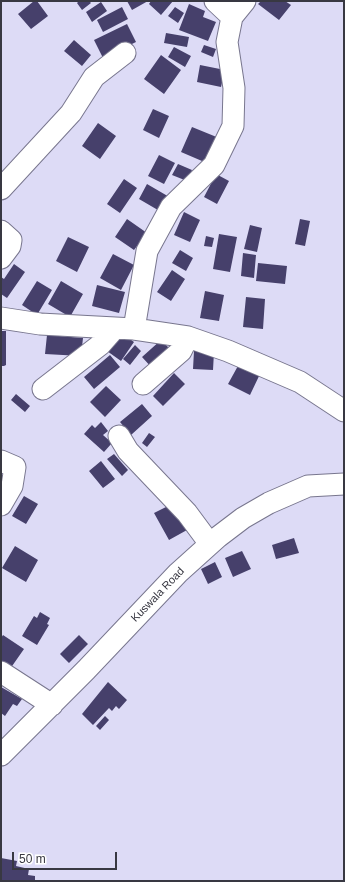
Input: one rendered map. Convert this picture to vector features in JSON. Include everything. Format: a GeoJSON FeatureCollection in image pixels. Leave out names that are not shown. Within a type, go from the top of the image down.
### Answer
{"type":"FeatureCollection","features":[{"type":"Feature","properties":{"kind":"street"},"geometry":{"type":"LineString","coordinates":[[215,1],[232,17]]}},
{"type":"Feature","properties":{"kind":"street"},"geometry":{"type":"LineString","coordinates":[[43,389],[124,328],[147,251],[171,207],[214,165],[233,126],[234,88],[226,42],[232,17],[245,1]]}},
{"type":"Feature","properties":{"kind":"street"},"geometry":{"type":"LineString","coordinates":[[1,189],[71,113],[94,77],[125,53]]}},
{"type":"Feature","properties":{"kind":"street"},"geometry":{"type":"LineString","coordinates":[[1,230],[11,240],[10,246],[1,258]]}},
{"type":"Feature","properties":{"kind":"street"},"geometry":{"type":"LineString","coordinates":[[1,318],[40,324],[124,328],[188,337],[228,351],[300,382],[344,411]]}},
{"type":"Feature","properties":{"kind":"street"},"geometry":{"type":"LineString","coordinates":[[143,384],[181,351],[188,337]]}},
{"type":"Feature","properties":{"kind":"street"},"geometry":{"type":"LineString","coordinates":[[119,436],[128,451],[187,513],[210,544]]}},
{"type":"Feature","properties":{"kind":"street"},"geometry":{"type":"LineString","coordinates":[[1,461],[15,467],[12,486],[1,505]]}},
{"type":"Feature","properties":{"kind":"street","name":"Kuswala Road"},"geometry":{"type":"LineString","coordinates":[[1,755],[178,573],[210,544],[243,518],[275,500],[308,486],[344,484]]}},
{"type":"Feature","properties":{"kind":"street"},"geometry":{"type":"LineString","coordinates":[[1,672],[52,704]]}},
{"type":"Feature","properties":{"kind":"building"},"geometry":{"type":"Polygon","coordinates":[[[34,1],[37,1],[48,16],[31,29],[18,14],[34,1]]]}},
{"type":"Feature","properties":{"kind":"building"},"geometry":{"type":"Polygon","coordinates":[[[79,1],[89,1],[91,3],[82,10],[77,3],[79,1]]]}},
{"type":"Feature","properties":{"kind":"building"},"geometry":{"type":"Polygon","coordinates":[[[127,1],[148,1],[132,10],[127,1]]]}},
{"type":"Feature","properties":{"kind":"building"},"geometry":{"type":"Polygon","coordinates":[[[151,1],[173,1],[161,15],[149,4],[151,1]]]}},
{"type":"Feature","properties":{"kind":"building"},"geometry":{"type":"Polygon","coordinates":[[[261,1],[285,1],[291,5],[279,20],[258,4],[261,1]]]}},
{"type":"Feature","properties":{"kind":"building"},"geometry":{"type":"Polygon","coordinates":[[[101,2],[107,11],[92,22],[86,12],[101,2]]]}},
{"type":"Feature","properties":{"kind":"building"},"geometry":{"type":"Polygon","coordinates":[[[189,4],[205,11],[203,17],[216,22],[208,41],[179,30],[189,4]]]}},
{"type":"Feature","properties":{"kind":"building"},"geometry":{"type":"Polygon","coordinates":[[[122,7],[128,19],[103,32],[97,20],[122,7]]]}},
{"type":"Feature","properties":{"kind":"building"},"geometry":{"type":"Polygon","coordinates":[[[175,7],[184,13],[178,23],[168,16],[175,7]]]}},
{"type":"Feature","properties":{"kind":"building"},"geometry":{"type":"Polygon","coordinates":[[[127,24],[136,42],[103,58],[94,40],[127,24]]]}},
{"type":"Feature","properties":{"kind":"building"},"geometry":{"type":"Polygon","coordinates":[[[166,33],[189,37],[187,47],[164,43],[166,33]]]}},
{"type":"Feature","properties":{"kind":"building"},"geometry":{"type":"Polygon","coordinates":[[[74,40],[91,55],[82,66],[64,51],[74,40]]]}},
{"type":"Feature","properties":{"kind":"building"},"geometry":{"type":"Polygon","coordinates":[[[204,45],[216,49],[213,57],[201,52],[204,45]]]}},
{"type":"Feature","properties":{"kind":"building"},"geometry":{"type":"Polygon","coordinates":[[[174,47],[191,56],[185,67],[168,57],[174,47]]]}},
{"type":"Feature","properties":{"kind":"building"},"geometry":{"type":"Polygon","coordinates":[[[161,55],[181,70],[164,94],[144,79],[161,55]]]}},
{"type":"Feature","properties":{"kind":"building"},"geometry":{"type":"Polygon","coordinates":[[[200,65],[225,70],[221,87],[197,82],[200,65]]]}},
{"type":"Feature","properties":{"kind":"building"},"geometry":{"type":"Polygon","coordinates":[[[153,109],[169,116],[159,138],[143,130],[153,109]]]}},
{"type":"Feature","properties":{"kind":"building"},"geometry":{"type":"Polygon","coordinates":[[[98,123],[116,136],[100,159],[82,146],[98,123]]]}},
{"type":"Feature","properties":{"kind":"building"},"geometry":{"type":"Polygon","coordinates":[[[192,127],[219,138],[209,164],[181,152],[192,127]]]}},
{"type":"Feature","properties":{"kind":"building"},"geometry":{"type":"Polygon","coordinates":[[[159,155],[175,163],[164,184],[148,176],[159,155]]]}},
{"type":"Feature","properties":{"kind":"building"},"geometry":{"type":"Polygon","coordinates":[[[178,164],[192,170],[187,181],[172,175],[178,164]]]}},
{"type":"Feature","properties":{"kind":"building"},"geometry":{"type":"Polygon","coordinates":[[[216,174],[229,181],[217,204],[204,197],[216,174]]]}},
{"type":"Feature","properties":{"kind":"building"},"geometry":{"type":"Polygon","coordinates":[[[124,179],[137,188],[120,213],[107,204],[124,179]]]}},
{"type":"Feature","properties":{"kind":"building"},"geometry":{"type":"Polygon","coordinates":[[[147,184],[171,198],[163,213],[139,199],[147,184]]]}},
{"type":"Feature","properties":{"kind":"building"},"geometry":{"type":"Polygon","coordinates":[[[184,212],[200,220],[190,242],[174,235],[184,212]]]}},
{"type":"Feature","properties":{"kind":"building"},"geometry":{"type":"Polygon","coordinates":[[[127,219],[147,233],[134,250],[115,237],[127,219]]]}},
{"type":"Feature","properties":{"kind":"building"},"geometry":{"type":"Polygon","coordinates":[[[300,219],[310,221],[305,246],[295,244],[300,219]]]}},
{"type":"Feature","properties":{"kind":"building"},"geometry":{"type":"Polygon","coordinates":[[[250,225],[262,228],[257,252],[244,249],[250,225]]]}},
{"type":"Feature","properties":{"kind":"building"},"geometry":{"type":"Polygon","coordinates":[[[219,234],[237,237],[230,272],[213,269],[219,234]]]}},
{"type":"Feature","properties":{"kind":"building"},"geometry":{"type":"Polygon","coordinates":[[[206,236],[214,238],[212,247],[204,246],[206,236]]]}},
{"type":"Feature","properties":{"kind":"building"},"geometry":{"type":"Polygon","coordinates":[[[68,237],[89,247],[77,272],[56,261],[68,237]]]}},
{"type":"Feature","properties":{"kind":"building"},"geometry":{"type":"Polygon","coordinates":[[[180,250],[193,258],[186,271],[172,263],[180,250]]]}},
{"type":"Feature","properties":{"kind":"building"},"geometry":{"type":"Polygon","coordinates":[[[243,253],[256,255],[254,278],[241,276],[243,253]]]}},
{"type":"Feature","properties":{"kind":"building"},"geometry":{"type":"Polygon","coordinates":[[[113,254],[134,265],[121,290],[100,278],[113,254]]]}},
{"type":"Feature","properties":{"kind":"building"},"geometry":{"type":"Polygon","coordinates":[[[258,263],[287,266],[285,284],[256,281],[258,263]]]}},
{"type":"Feature","properties":{"kind":"building"},"geometry":{"type":"Polygon","coordinates":[[[14,264],[25,272],[7,298],[1,294],[1,277],[4,279],[14,264]]]}},
{"type":"Feature","properties":{"kind":"building"},"geometry":{"type":"Polygon","coordinates":[[[172,270],[185,279],[171,301],[157,292],[172,270]]]}},
{"type":"Feature","properties":{"kind":"building"},"geometry":{"type":"Polygon","coordinates":[[[37,281],[52,290],[37,315],[22,305],[37,281]]]}},
{"type":"Feature","properties":{"kind":"building"},"geometry":{"type":"Polygon","coordinates":[[[61,281],[83,294],[70,317],[48,304],[61,281]]]}},
{"type":"Feature","properties":{"kind":"building"},"geometry":{"type":"Polygon","coordinates":[[[97,285],[125,292],[119,313],[92,306],[97,285]]]}},
{"type":"Feature","properties":{"kind":"building"},"geometry":{"type":"Polygon","coordinates":[[[205,291],[224,295],[219,321],[200,318],[205,291]]]}},
{"type":"Feature","properties":{"kind":"building"},"geometry":{"type":"Polygon","coordinates":[[[246,297],[265,299],[263,329],[243,327],[246,297]]]}},
{"type":"Feature","properties":{"kind":"building"},"geometry":{"type":"Polygon","coordinates":[[[1,331],[6,331],[6,365],[4,366],[1,366],[1,331]]]}},
{"type":"Feature","properties":{"kind":"building"},"geometry":{"type":"Polygon","coordinates":[[[120,332],[134,342],[121,361],[107,351],[120,332]]]}},
{"type":"Feature","properties":{"kind":"building"},"geometry":{"type":"Polygon","coordinates":[[[47,335],[83,338],[81,356],[45,354],[47,335]]]}},
{"type":"Feature","properties":{"kind":"building"},"geometry":{"type":"Polygon","coordinates":[[[161,340],[172,351],[153,369],[142,357],[161,340]]]}},
{"type":"Feature","properties":{"kind":"building"},"geometry":{"type":"Polygon","coordinates":[[[135,345],[141,351],[130,365],[123,359],[135,345]]]}},
{"type":"Feature","properties":{"kind":"building"},"geometry":{"type":"Polygon","coordinates":[[[194,351],[214,352],[213,370],[193,369],[194,351]]]}},
{"type":"Feature","properties":{"kind":"building"},"geometry":{"type":"Polygon","coordinates":[[[110,355],[120,367],[94,389],[84,377],[110,355]]]}},
{"type":"Feature","properties":{"kind":"building"},"geometry":{"type":"Polygon","coordinates":[[[239,364],[260,374],[250,395],[228,384],[239,364]]]}},
{"type":"Feature","properties":{"kind":"building"},"geometry":{"type":"Polygon","coordinates":[[[174,373],[185,384],[163,406],[153,396],[174,373]]]}},
{"type":"Feature","properties":{"kind":"building"},"geometry":{"type":"Polygon","coordinates":[[[106,386],[121,400],[105,417],[90,402],[106,386]]]}},
{"type":"Feature","properties":{"kind":"building"},"geometry":{"type":"Polygon","coordinates":[[[16,394],[30,406],[25,412],[11,400],[16,394]]]}},
{"type":"Feature","properties":{"kind":"building"},"geometry":{"type":"Polygon","coordinates":[[[142,404],[152,416],[131,435],[120,422],[142,404]]]}},
{"type":"Feature","properties":{"kind":"building"},"geometry":{"type":"Polygon","coordinates":[[[101,422],[108,431],[103,435],[112,443],[104,452],[84,434],[92,425],[95,428],[101,422]]]}},
{"type":"Feature","properties":{"kind":"building"},"geometry":{"type":"Polygon","coordinates":[[[149,433],[155,437],[147,447],[142,443],[149,433]]]}},
{"type":"Feature","properties":{"kind":"building"},"geometry":{"type":"Polygon","coordinates":[[[114,454],[128,470],[122,476],[107,459],[114,454]]]}},
{"type":"Feature","properties":{"kind":"building"},"geometry":{"type":"Polygon","coordinates":[[[101,461],[115,479],[103,488],[89,471],[101,461]]]}},
{"type":"Feature","properties":{"kind":"building"},"geometry":{"type":"Polygon","coordinates":[[[24,496],[38,504],[26,524],[12,516],[24,496]]]}},
{"type":"Feature","properties":{"kind":"building"},"geometry":{"type":"Polygon","coordinates":[[[172,504],[187,530],[169,540],[154,513],[172,504]]]}},
{"type":"Feature","properties":{"kind":"building"},"geometry":{"type":"Polygon","coordinates":[[[294,538],[299,553],[276,559],[272,545],[294,538]]]}},
{"type":"Feature","properties":{"kind":"building"},"geometry":{"type":"Polygon","coordinates":[[[15,546],[38,560],[26,582],[2,568],[15,546]]]}},
{"type":"Feature","properties":{"kind":"building"},"geometry":{"type":"Polygon","coordinates":[[[242,551],[251,569],[233,577],[225,558],[242,551]]]}},
{"type":"Feature","properties":{"kind":"building"},"geometry":{"type":"Polygon","coordinates":[[[215,562],[222,577],[208,584],[201,569],[215,562]]]}},
{"type":"Feature","properties":{"kind":"building"},"geometry":{"type":"Polygon","coordinates":[[[40,612],[50,618],[47,624],[49,625],[37,645],[22,636],[34,616],[37,618],[40,612]]]}},
{"type":"Feature","properties":{"kind":"building"},"geometry":{"type":"Polygon","coordinates":[[[3,635],[24,649],[10,669],[1,663],[1,638],[3,635]]]}},
{"type":"Feature","properties":{"kind":"building"},"geometry":{"type":"Polygon","coordinates":[[[79,635],[88,644],[69,663],[60,654],[79,635]]]}},
{"type":"Feature","properties":{"kind":"building"},"geometry":{"type":"Polygon","coordinates":[[[108,682],[127,700],[119,709],[116,706],[112,711],[109,708],[93,725],[82,714],[108,682]]]}},
{"type":"Feature","properties":{"kind":"building"},"geometry":{"type":"Polygon","coordinates":[[[1,687],[22,699],[17,706],[13,704],[5,716],[1,713],[1,687]]]}},
{"type":"Feature","properties":{"kind":"building"},"geometry":{"type":"Polygon","coordinates":[[[105,716],[109,720],[100,730],[96,726],[105,716]]]}},
{"type":"Feature","properties":{"kind":"building"},"geometry":{"type":"Polygon","coordinates":[[[1,858],[17,861],[16,866],[29,869],[28,875],[35,876],[35,881],[1,881],[1,858]]]}}]}
